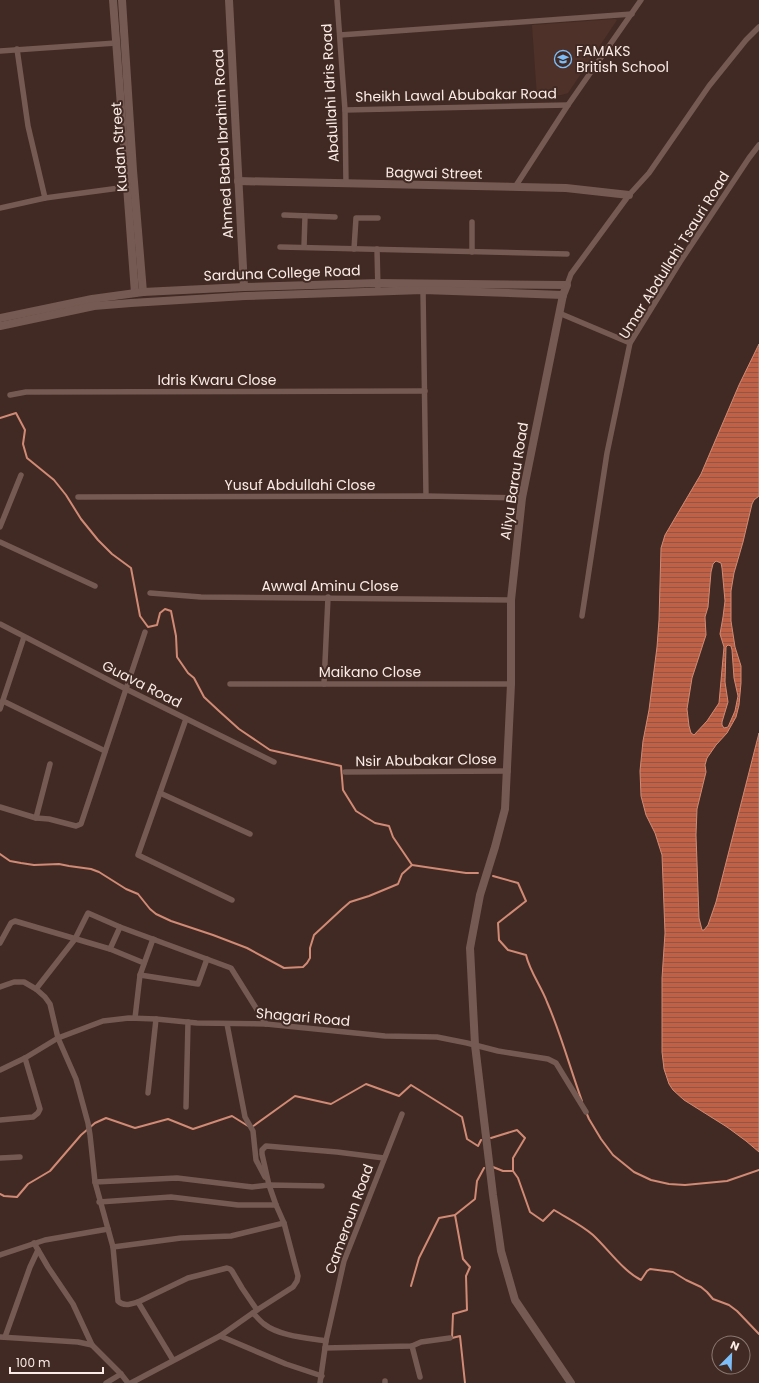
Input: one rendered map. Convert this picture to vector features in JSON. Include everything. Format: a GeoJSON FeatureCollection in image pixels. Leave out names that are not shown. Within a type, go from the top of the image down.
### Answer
{"type":"FeatureCollection","features":[{"type":"Feature","properties":{"kind":"street"},"geometry":{"type":"LineString","coordinates":[[113,0],[127,188],[139,293]]}},
{"type":"Feature","properties":{"kind":"street","name":"Kudan Street"},"geometry":{"type":"LineString","coordinates":[[122,0],[139,293]]}},
{"type":"Feature","properties":{"kind":"street","name":"Ahmed Baba Ibrahim Road"},"geometry":{"type":"LineString","coordinates":[[229,0],[244,287]]}},
{"type":"Feature","properties":{"kind":"street","name":"Abdullahi Idris Road"},"geometry":{"type":"LineString","coordinates":[[337,0],[345,110],[346,184]]}},
{"type":"Feature","properties":{"kind":"street"},"geometry":{"type":"LineString","coordinates":[[515,187],[568,105],[641,0]]}},
{"type":"Feature","properties":{"kind":"street"},"geometry":{"type":"LineString","coordinates":[[340,35],[632,14]]}},
{"type":"Feature","properties":{"kind":"street"},"geometry":{"type":"LineString","coordinates":[[567,284],[571,274],[629,195],[649,173],[710,86],[746,40],[759,27]]}},
{"type":"Feature","properties":{"kind":"street"},"geometry":{"type":"LineString","coordinates":[[0,51],[116,43]]}},
{"type":"Feature","properties":{"kind":"street"},"geometry":{"type":"LineString","coordinates":[[17,50],[28,126],[45,198]]}},
{"type":"Feature","properties":{"kind":"street","name":"Sheikh Lawal Abubakar Road"},"geometry":{"type":"LineString","coordinates":[[345,110],[568,105]]}},
{"type":"Feature","properties":{"kind":"street","name":"Umar Abdullahi Tsauri Road"},"geometry":{"type":"LineString","coordinates":[[582,616],[607,453],[630,343],[680,262],[759,145]]}},
{"type":"Feature","properties":{"kind":"street","name":"Bagwai Street"},"geometry":{"type":"LineString","coordinates":[[238,182],[566,188],[629,195]]}},
{"type":"Feature","properties":{"kind":"street"},"geometry":{"type":"LineString","coordinates":[[0,208],[45,198],[127,188]]}},
{"type":"Feature","properties":{"kind":"street"},"geometry":{"type":"LineString","coordinates":[[284,215],[335,217]]}},
{"type":"Feature","properties":{"kind":"street"},"geometry":{"type":"LineString","coordinates":[[304,247],[305,216]]}},
{"type":"Feature","properties":{"kind":"street"},"geometry":{"type":"LineString","coordinates":[[354,249],[356,218],[378,218]]}},
{"type":"Feature","properties":{"kind":"street"},"geometry":{"type":"LineString","coordinates":[[472,222],[472,252]]}},
{"type":"Feature","properties":{"kind":"street"},"geometry":{"type":"LineString","coordinates":[[280,247],[567,254]]}},
{"type":"Feature","properties":{"kind":"street"},"geometry":{"type":"LineString","coordinates":[[377,249],[378,287]]}},
{"type":"Feature","properties":{"kind":"street","name":"Sarduna College Road"},"geometry":{"type":"LineString","coordinates":[[0,318],[92,299],[139,293],[244,287],[378,287],[567,284]]}},
{"type":"Feature","properties":{"kind":"street","name":"Aliyu Barau Road"},"geometry":{"type":"LineString","coordinates":[[567,284],[559,313],[522,498],[511,600],[511,684],[505,809],[480,895],[470,948],[475,1045],[501,1251],[515,1300],[571,1383]]}},
{"type":"Feature","properties":{"kind":"street","name":"Sarduna College Road"},"geometry":{"type":"LineString","coordinates":[[0,326],[94,306],[130,302],[378,287],[424,290],[563,294]]}},
{"type":"Feature","properties":{"kind":"street"},"geometry":{"type":"LineString","coordinates":[[424,290],[426,496]]}},
{"type":"Feature","properties":{"kind":"street"},"geometry":{"type":"LineString","coordinates":[[559,313],[630,343]]}},
{"type":"Feature","properties":{"kind":"street","name":"Idris Kwaru Close"},"geometry":{"type":"LineString","coordinates":[[10,394],[34,392],[425,391]]}},
{"type":"Feature","properties":{"kind":"street"},"geometry":{"type":"LineString","coordinates":[[0,527],[21,475]]}},
{"type":"Feature","properties":{"kind":"street","name":"Yusuf Abdullahi Close"},"geometry":{"type":"LineString","coordinates":[[78,497],[426,496],[522,498]]}},
{"type":"Feature","properties":{"kind":"street"},"geometry":{"type":"LineString","coordinates":[[0,542],[95,586]]}},
{"type":"Feature","properties":{"kind":"street","name":"Awwal Aminu Close"},"geometry":{"type":"LineString","coordinates":[[150,593],[201,597],[328,597],[511,600]]}},
{"type":"Feature","properties":{"kind":"street"},"geometry":{"type":"LineString","coordinates":[[324,684],[328,597]]}},
{"type":"Feature","properties":{"kind":"street","name":"Guava Road"},"geometry":{"type":"LineString","coordinates":[[0,624],[126,689],[274,762]]}},
{"type":"Feature","properties":{"kind":"street"},"geometry":{"type":"LineString","coordinates":[[0,807],[36,818],[49,819],[76,826],[80,824],[145,632]]}},
{"type":"Feature","properties":{"kind":"street"},"geometry":{"type":"LineString","coordinates":[[0,709],[24,637]]}},
{"type":"Feature","properties":{"kind":"street","name":"Maikano Close"},"geometry":{"type":"LineString","coordinates":[[230,684],[511,684]]}},
{"type":"Feature","properties":{"kind":"street"},"geometry":{"type":"LineString","coordinates":[[3,701],[105,751]]}},
{"type":"Feature","properties":{"kind":"street"},"geometry":{"type":"LineString","coordinates":[[186,719],[138,855],[232,900]]}},
{"type":"Feature","properties":{"kind":"street"},"geometry":{"type":"LineString","coordinates":[[36,818],[50,764]]}},
{"type":"Feature","properties":{"kind":"street","name":"Nsir Abubakar Close"},"geometry":{"type":"LineString","coordinates":[[345,772],[508,771]]}},
{"type":"Feature","properties":{"kind":"street"},"geometry":{"type":"LineString","coordinates":[[160,793],[250,834]]}},
{"type":"Feature","properties":{"kind":"street"},"geometry":{"type":"LineString","coordinates":[[36,989],[75,939],[88,913],[120,927],[231,968],[266,1024]]}},
{"type":"Feature","properties":{"kind":"street"},"geometry":{"type":"LineString","coordinates":[[0,943],[11,923],[15,921],[110,949],[144,963]]}},
{"type":"Feature","properties":{"kind":"street"},"geometry":{"type":"LineString","coordinates":[[110,949],[120,927]]}},
{"type":"Feature","properties":{"kind":"street"},"geometry":{"type":"LineString","coordinates":[[135,1018],[140,975],[153,939],[155,940]]}},
{"type":"Feature","properties":{"kind":"street"},"geometry":{"type":"LineString","coordinates":[[140,975],[198,984],[207,960]]}},
{"type":"Feature","properties":{"kind":"street"},"geometry":{"type":"LineString","coordinates":[[0,987],[14,982],[24,982],[36,989],[50,1004],[58,1038],[76,1079],[88,1124],[94,1182],[113,1247],[118,1301],[121,1304],[126,1305],[138,1302],[188,1278],[227,1268],[232,1271],[264,1324],[292,1336],[326,1341]]}},
{"type":"Feature","properties":{"kind":"street","name":"Shagari Road"},"geometry":{"type":"LineString","coordinates":[[0,1070],[25,1058],[58,1038],[103,1021],[135,1018],[227,1024],[266,1024],[385,1036],[437,1037],[498,1051],[548,1059],[556,1063],[586,1112]]}},
{"type":"Feature","properties":{"kind":"street"},"geometry":{"type":"LineString","coordinates":[[148,1093],[156,1019]]}},
{"type":"Feature","properties":{"kind":"street"},"geometry":{"type":"LineString","coordinates":[[186,1106],[188,1022]]}},
{"type":"Feature","properties":{"kind":"street"},"geometry":{"type":"LineString","coordinates":[[227,1024],[245,1117],[252,1130],[256,1160],[269,1185]]}},
{"type":"Feature","properties":{"kind":"street"},"geometry":{"type":"LineString","coordinates":[[0,1120],[34,1117],[38,1113],[40,1108],[25,1058]]}},
{"type":"Feature","properties":{"kind":"street","name":"Cameroun Road"},"geometry":{"type":"LineString","coordinates":[[320,1383],[326,1341],[344,1261],[402,1114]]}},
{"type":"Feature","properties":{"kind":"street"},"geometry":{"type":"LineString","coordinates":[[34,1243],[73,1304],[92,1345],[129,1383],[220,1336],[255,1311],[293,1287],[297,1281],[298,1276],[284,1223],[269,1185],[262,1154],[262,1150],[266,1146],[337,1152],[384,1158]]}},
{"type":"Feature","properties":{"kind":"street"},"geometry":{"type":"LineString","coordinates":[[0,1158],[20,1157]]}},
{"type":"Feature","properties":{"kind":"street"},"geometry":{"type":"LineString","coordinates":[[94,1182],[177,1178],[252,1187],[269,1185],[322,1186]]}},
{"type":"Feature","properties":{"kind":"street"},"geometry":{"type":"LineString","coordinates":[[99,1202],[171,1197],[238,1205],[276,1205]]}},
{"type":"Feature","properties":{"kind":"street"},"geometry":{"type":"LineString","coordinates":[[113,1247],[181,1238],[231,1236],[284,1223]]}},
{"type":"Feature","properties":{"kind":"street"},"geometry":{"type":"LineString","coordinates":[[0,1256],[45,1240],[108,1229]]}},
{"type":"Feature","properties":{"kind":"street"},"geometry":{"type":"LineString","coordinates":[[38,1250],[2,1337],[78,1342],[92,1345]]}},
{"type":"Feature","properties":{"kind":"street"},"geometry":{"type":"LineString","coordinates":[[138,1302],[173,1360]]}},
{"type":"Feature","properties":{"kind":"street"},"geometry":{"type":"LineString","coordinates":[[220,1336],[286,1364],[322,1376]]}},
{"type":"Feature","properties":{"kind":"street"},"geometry":{"type":"LineString","coordinates":[[325,1348],[412,1346],[421,1342],[450,1338]]}},
{"type":"Feature","properties":{"kind":"street"},"geometry":{"type":"LineString","coordinates":[[412,1346],[420,1377]]}},
{"type":"Feature","properties":{"kind":"street"},"geometry":{"type":"LineString","coordinates":[[106,1383],[121,1374]]}},
{"type":"Feature","properties":{"kind":"shaded area","name":"FAMAKS British School"},"geometry":{"type":"Polygon","coordinates":[[[617,20],[568,93],[561,95],[537,96],[532,25],[617,20]]]}},
{"type":"Feature","properties":{"kind":"shaded area"},"geometry":{"type":"Polygon","coordinates":[[[759,344],[759,496],[752,504],[734,573],[731,591],[731,621],[735,647],[741,666],[739,705],[736,717],[727,733],[707,758],[705,765],[706,772],[697,809],[696,835],[699,918],[702,930],[704,930],[708,925],[716,902],[759,733],[759,1152],[727,1127],[684,1100],[669,1084],[664,1069],[662,1052],[662,978],[665,933],[662,855],[655,833],[646,815],[641,796],[640,771],[657,647],[661,548],[665,535],[701,474],[739,385],[759,344]],[[716,561],[713,564],[711,572],[708,607],[705,617],[706,635],[692,678],[687,709],[689,726],[691,733],[694,735],[707,721],[719,703],[724,647],[720,634],[725,601],[721,563],[716,561]],[[728,645],[726,647],[725,682],[728,702],[722,722],[724,728],[728,727],[735,711],[738,696],[734,678],[732,650],[731,646],[728,645]]]}},
{"type":"Feature","properties":{"kind":"waterway"},"geometry":{"type":"LineString","coordinates":[[0,418],[16,413],[25,430],[23,444],[27,458],[54,480],[66,495],[81,519],[98,540],[112,554],[131,568],[140,616],[148,627],[157,625],[160,613],[165,609],[171,611],[176,636],[177,657],[188,673],[194,678],[204,697],[239,729],[270,750],[341,766],[343,790],[356,811],[375,823],[389,826],[393,837],[412,865],[466,873],[478,873]]}},
{"type":"Feature","properties":{"kind":"waterway"},"geometry":{"type":"LineString","coordinates":[[0,854],[10,861],[34,865],[59,864],[91,869],[99,872],[126,889],[138,894],[156,914],[171,921],[247,948],[284,968],[303,967],[310,958],[310,948],[314,935],[350,902],[398,884],[402,874],[412,865]]}},
{"type":"Feature","properties":{"kind":"waterway"},"geometry":{"type":"LineString","coordinates":[[493,876],[518,883],[526,901],[498,923],[499,940],[508,950],[526,955],[552,1014],[582,1101]]}},
{"type":"Feature","properties":{"kind":"waterway"},"geometry":{"type":"LineString","coordinates":[[252,1127],[295,1096],[331,1104],[366,1084],[399,1096],[411,1085],[462,1117],[467,1139],[478,1146],[481,1140]]}},
{"type":"Feature","properties":{"kind":"waterway"},"geometry":{"type":"LineString","coordinates":[[586,1112],[601,1139],[613,1155],[634,1172],[651,1180],[669,1184],[685,1185],[727,1181],[759,1170]]}},
{"type":"Feature","properties":{"kind":"waterway"},"geometry":{"type":"LineString","coordinates":[[0,1194],[4,1196],[17,1197],[28,1184],[50,1171],[81,1135],[95,1123],[106,1118],[135,1128],[168,1119],[193,1129],[232,1116],[248,1126]]}},
{"type":"Feature","properties":{"kind":"waterway"},"geometry":{"type":"LineString","coordinates":[[491,1138],[517,1130],[525,1138],[513,1158],[513,1171],[518,1178],[530,1212],[543,1221],[554,1210],[589,1231],[628,1271],[641,1280],[650,1269],[673,1272],[701,1287],[713,1299],[729,1305],[737,1311],[759,1334]]}},
{"type":"Feature","properties":{"kind":"waterway"},"geometry":{"type":"LineString","coordinates":[[493,1167],[503,1171],[513,1171]]}},
{"type":"Feature","properties":{"kind":"waterway"},"geometry":{"type":"LineString","coordinates":[[411,1286],[419,1258],[439,1218],[455,1215],[475,1199],[477,1181],[484,1168]]}},
{"type":"Feature","properties":{"kind":"waterway"},"geometry":{"type":"LineString","coordinates":[[455,1215],[463,1259],[470,1267],[466,1276],[467,1310],[453,1314],[452,1338],[460,1336],[465,1383]]}},
{"type":"Feature","properties":{"kind":"place","name":"FAMAKS British School"},"geometry":{"type":"Point","coordinates":[563,59]}}]}
